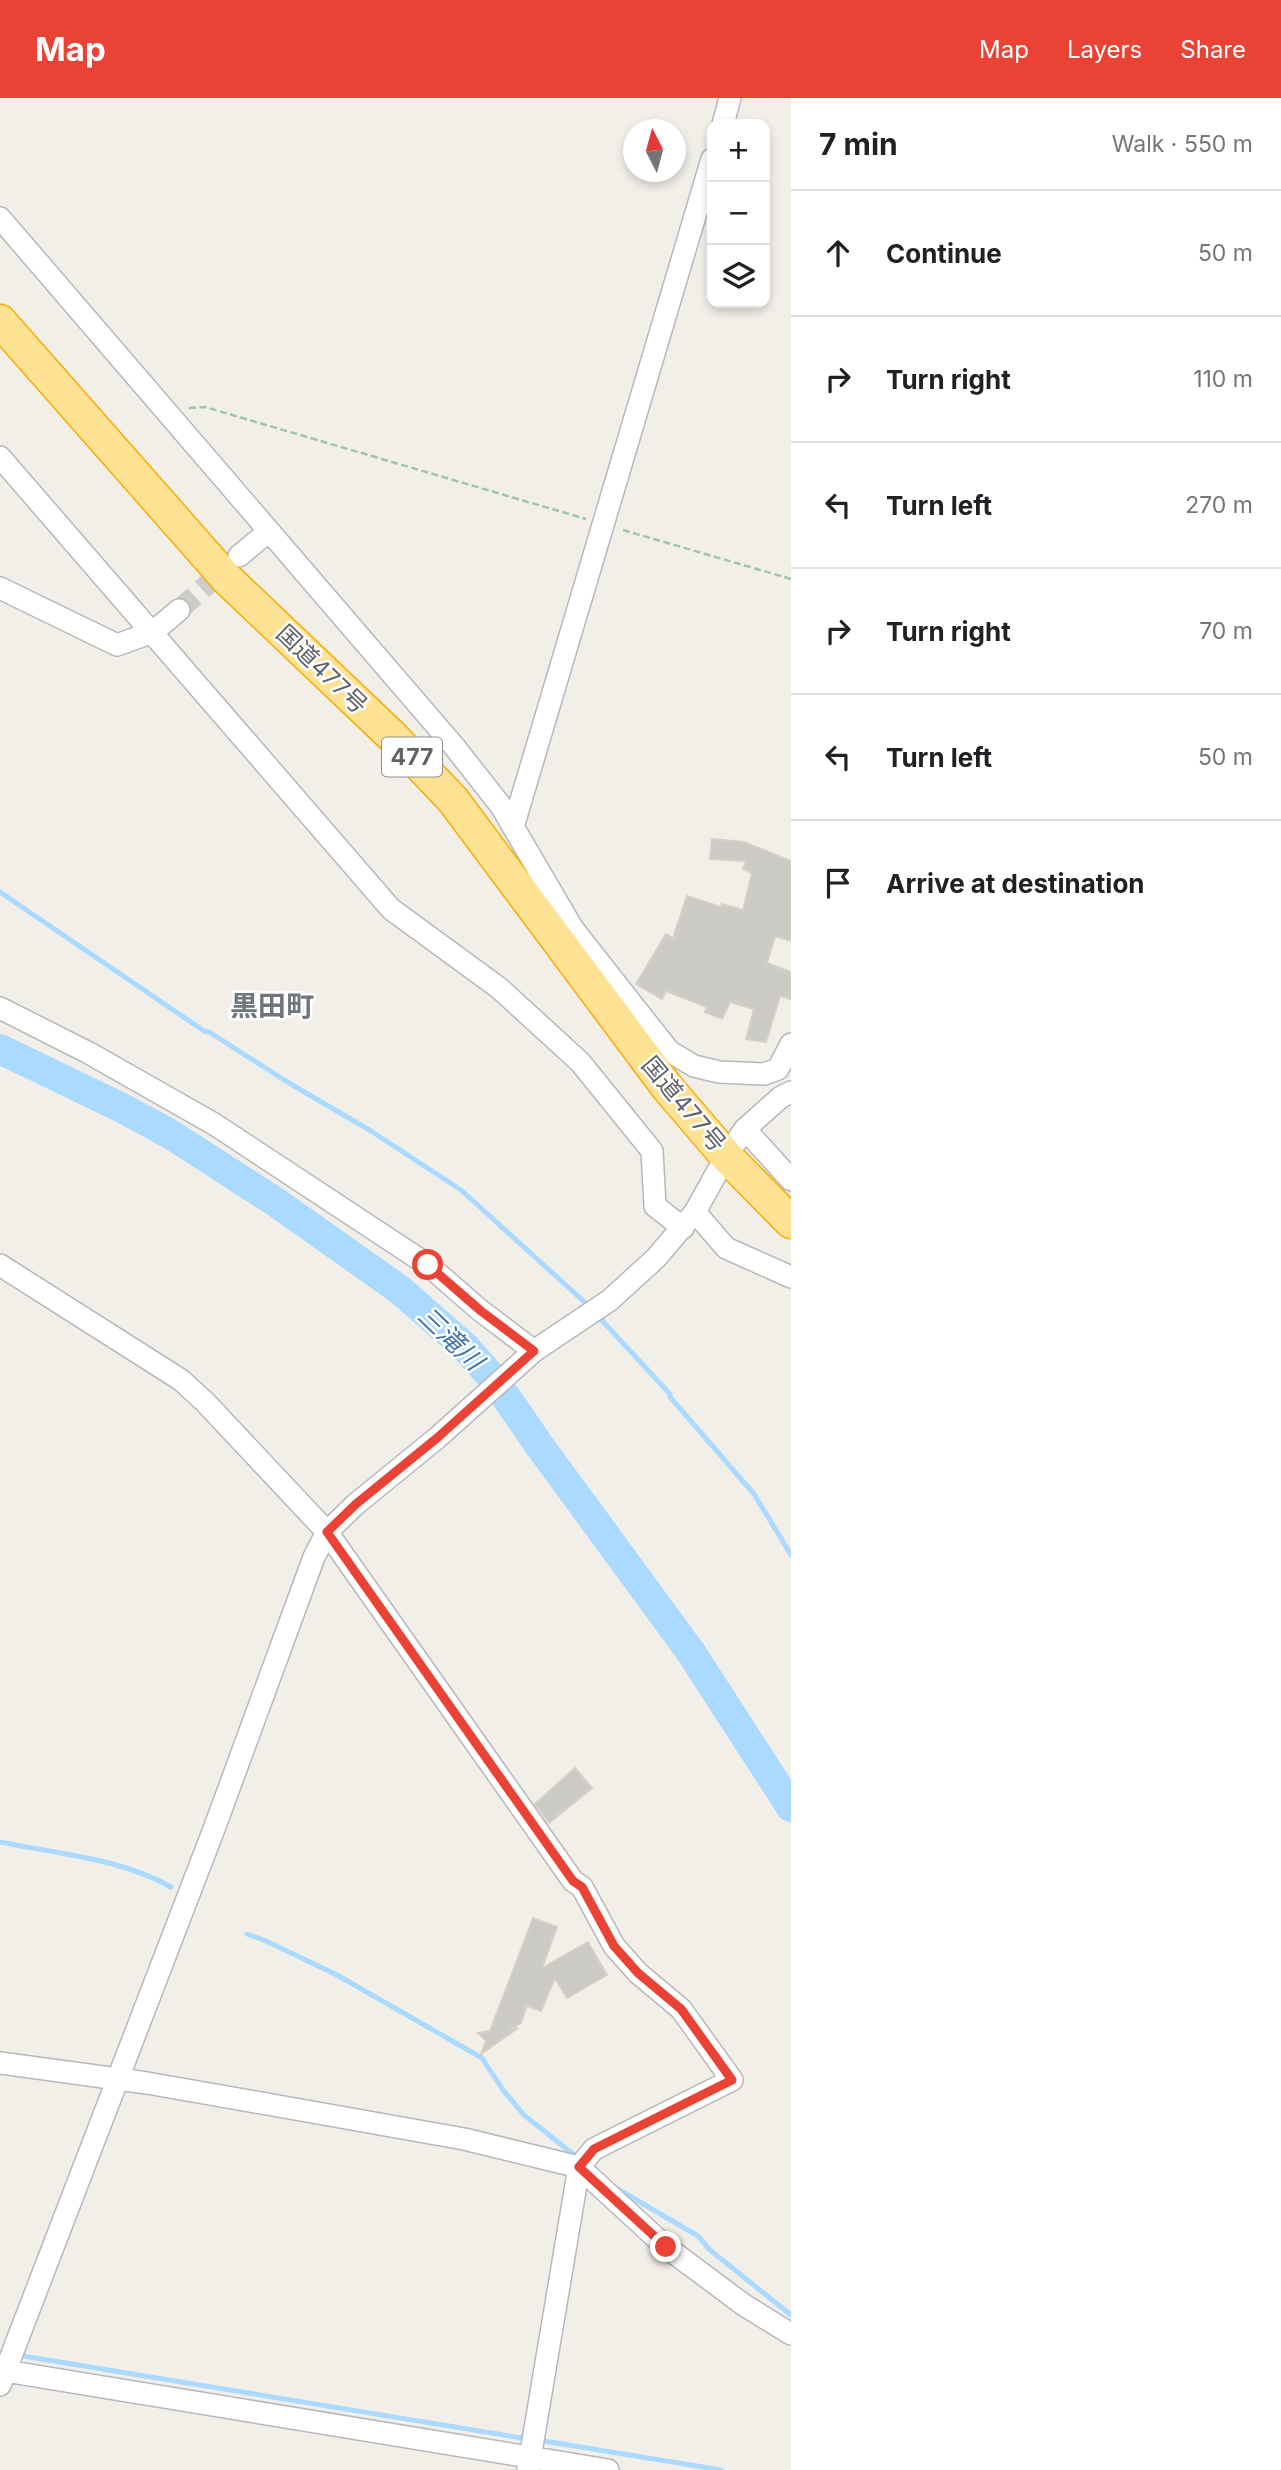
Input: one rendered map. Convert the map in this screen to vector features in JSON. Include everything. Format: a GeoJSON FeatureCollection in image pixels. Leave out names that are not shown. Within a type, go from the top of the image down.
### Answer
{"type":"FeatureCollection","features":[{"type":"Feature","properties":{"kind":"highway","name":"国道477号"},"geometry":{"type":"LineString","coordinates":[[0,321],[227,579],[393,737],[453,800],[667,1087],[726,1156],[791,1222]]}},
{"type":"Feature","properties":{"kind":"street"},"geometry":{"type":"LineString","coordinates":[[724,119],[730,98]]}},
{"type":"Feature","properties":{"kind":"street"},"geometry":{"type":"LineString","coordinates":[[513,827],[707,176]]}},
{"type":"Feature","properties":{"kind":"street"},"geometry":{"type":"LineString","coordinates":[[0,218],[453,745],[502,806],[573,929],[669,1051],[694,1066],[719,1072],[764,1074],[778,1069],[791,1044]]}},
{"type":"Feature","properties":{"kind":"street"},"geometry":{"type":"LineString","coordinates":[[0,457],[391,909],[499,988],[580,1062],[652,1151],[655,1206],[689,1220],[726,1248],[791,1277]]}},
{"type":"Feature","properties":{"kind":"street"},"geometry":{"type":"LineString","coordinates":[[239,556],[269,531]]}},
{"type":"Feature","properties":{"kind":"street"},"geometry":{"type":"LineString","coordinates":[[0,588],[117,645],[153,632],[179,610]]}},
{"type":"Feature","properties":{"kind":"street"},"geometry":{"type":"LineString","coordinates":[[0,1008],[89,1053],[214,1124],[428,1265],[533,1353]]}},
{"type":"Feature","properties":{"kind":"street"},"geometry":{"type":"LineString","coordinates":[[608,2470],[3,2373],[193,1884],[314,1557],[327,1532],[356,1504],[437,1438],[533,1353],[610,1300],[656,1258],[689,1220],[745,1129],[781,1097],[791,1092]]}},
{"type":"Feature","properties":{"kind":"street"},"geometry":{"type":"LineString","coordinates":[[745,1129],[791,1180]]}},
{"type":"Feature","properties":{"kind":"street"},"geometry":{"type":"LineString","coordinates":[[0,1265],[181,1380],[327,1532],[573,1881],[582,1887],[614,1946],[638,1973],[681,2009],[732,2080],[594,2149],[584,2162],[530,2459]]}},
{"type":"Feature","properties":{"kind":"street"},"geometry":{"type":"LineString","coordinates":[[0,2063],[116,2078],[584,2162],[666,2247],[744,2305],[791,2334]]}},
{"type":"Feature","properties":{"kind":"path"},"geometry":{"type":"LineString","coordinates":[[165,410],[205,407],[791,579]]}},
{"type":"Feature","properties":{"kind":"building"},"geometry":{"type":"Polygon","coordinates":[[[712,839],[744,842],[791,861],[791,941],[775,936],[767,963],[791,974],[791,999],[780,996],[766,1042],[746,1039],[754,1009],[730,1002],[722,1019],[705,1012],[707,1007],[666,991],[662,999],[636,984],[666,934],[673,938],[687,896],[721,907],[722,904],[743,910],[752,873],[743,869],[746,861],[710,859],[712,839]]]}},
{"type":"Feature","properties":{"kind":"building"},"geometry":{"type":"Polygon","coordinates":[[[575,1768],[592,1788],[549,1823],[535,1804],[575,1768]]]}},
{"type":"Feature","properties":{"kind":"building"},"geometry":{"type":"Polygon","coordinates":[[[533,1918],[557,1927],[542,1968],[588,1942],[607,1975],[567,1998],[555,1978],[541,2011],[527,2006],[521,2023],[510,2029],[518,2028],[481,2054],[486,2041],[478,2033],[490,2031],[533,1918]]]}},
{"type":"Feature","properties":{"kind":"waterway"},"geometry":{"type":"LineString","coordinates":[[0,892],[204,1031],[371,1131],[461,1190],[590,1307]]}},
{"type":"Feature","properties":{"kind":"waterway","name":"三滝川"},"geometry":{"type":"LineString","coordinates":[[0,1049],[170,1134],[277,1203],[400,1290],[465,1347],[495,1381],[690,1651],[791,1807]]}},
{"type":"Feature","properties":{"kind":"waterway"},"geometry":{"type":"LineString","coordinates":[[596,1314],[670,1394],[754,1494],[791,1555]]}},
{"type":"Feature","properties":{"kind":"waterway"},"geometry":{"type":"LineString","coordinates":[[0,1842],[109,1863],[151,1877],[171,1887]]}},
{"type":"Feature","properties":{"kind":"waterway"},"geometry":{"type":"LineString","coordinates":[[247,1934],[337,1975],[482,2058],[524,2115],[578,2158]]}},
{"type":"Feature","properties":{"kind":"waterway"},"geometry":{"type":"LineString","coordinates":[[616,2188],[698,2236],[710,2250],[791,2315]]}},
{"type":"Feature","properties":{"kind":"waterway"},"geometry":{"type":"LineString","coordinates":[[17,2355],[528,2439]]}},
{"type":"Feature","properties":{"kind":"waterway"},"geometry":{"type":"LineString","coordinates":[[538,2440],[721,2470]]}},
{"type":"Feature","properties":{"kind":"tunnel"},"geometry":{"type":"LineString","coordinates":[[179,610],[230,564]]}},
{"type":"Feature","properties":{"kind":"district","name":"黒田町"},"geometry":{"type":"Point","coordinates":[272,1006]}},
{"type":"Feature","properties":{"kind":"route"},"geometry":{"type":"LineString","coordinates":[[428,1265],[481,1311],[534,1351],[327,1532],[573,1881],[582,1887],[614,1946],[638,1973],[681,2009],[732,2080],[594,2149],[579,2167],[666,2247]]}}]}
